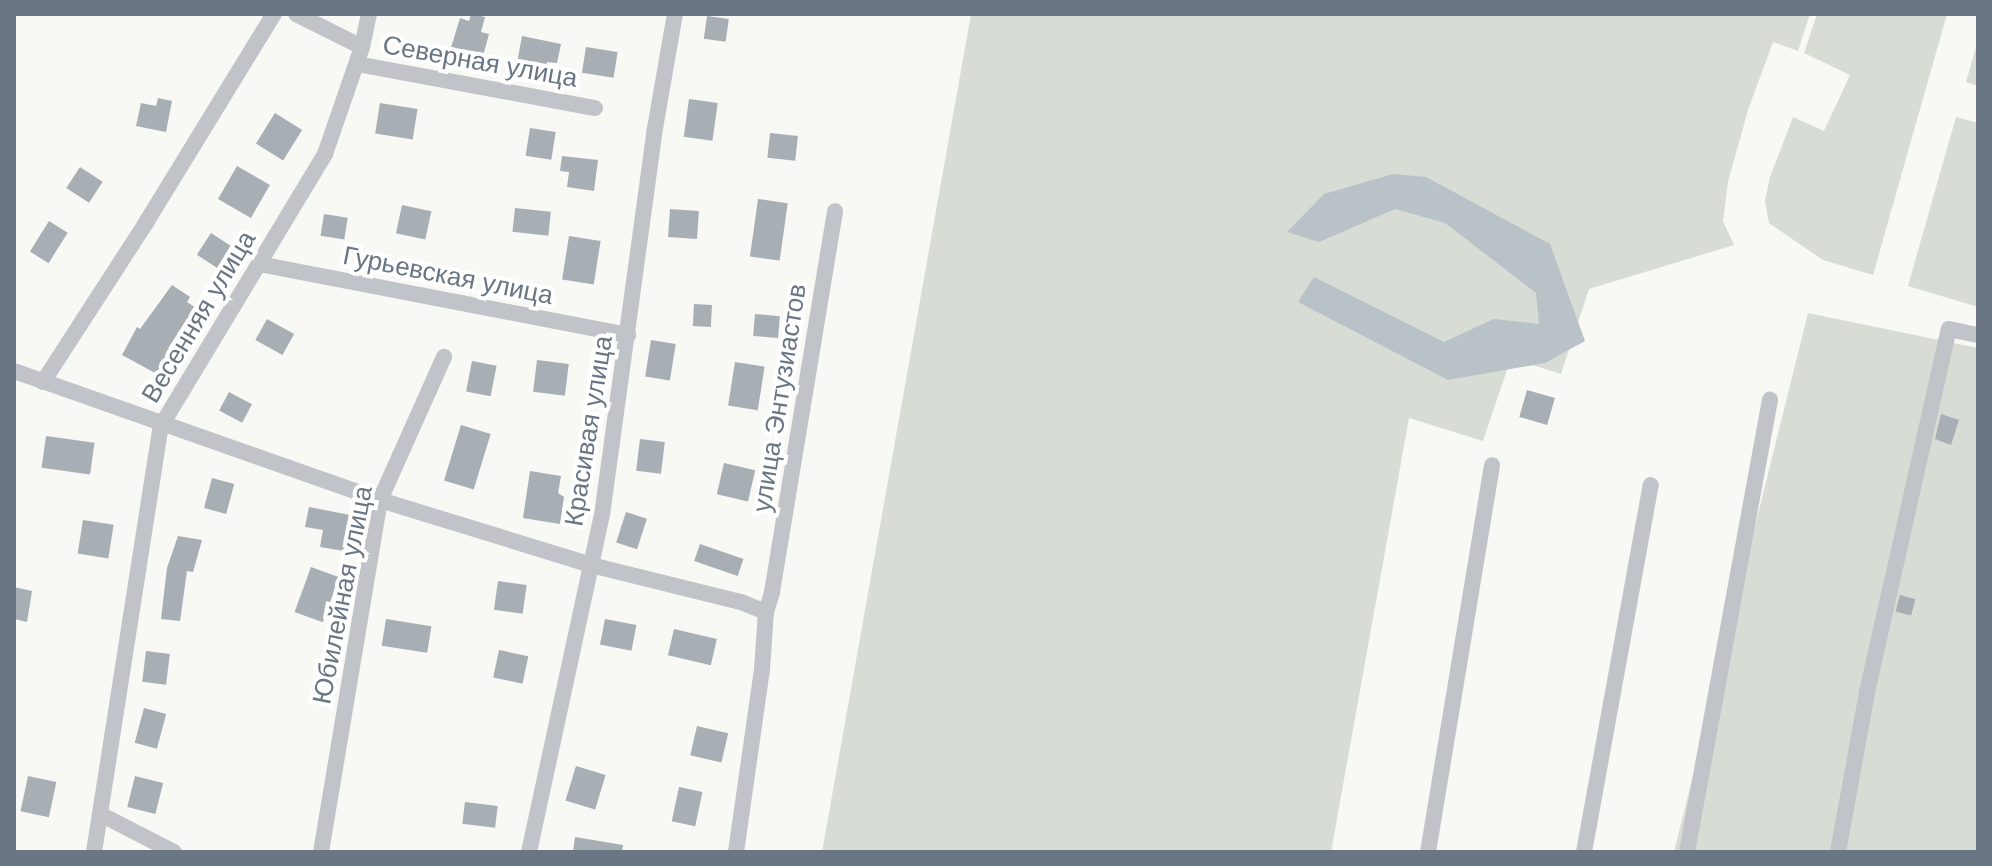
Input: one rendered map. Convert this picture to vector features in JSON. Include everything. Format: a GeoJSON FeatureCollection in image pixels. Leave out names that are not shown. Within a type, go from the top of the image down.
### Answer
{"type":"FeatureCollection","features":[{"type":"Feature","properties":{"kind":"street"},"geometry":{"type":"LineString","coordinates":[[43,382],[147,221],[274,14]]}},
{"type":"Feature","properties":{"kind":"street"},"geometry":{"type":"LineString","coordinates":[[296,14],[362,47]]}},
{"type":"Feature","properties":{"kind":"street","name":"Весенняя улица"},"geometry":{"type":"LineString","coordinates":[[94,852],[161,426],[325,154],[357,64],[369,14]]}},
{"type":"Feature","properties":{"kind":"street","name":"Красивая улица"},"geometry":{"type":"LineString","coordinates":[[529,852],[591,565],[628,335],[654,134],[675,14]]}},
{"type":"Feature","properties":{"kind":"street","name":"Северная улица"},"geometry":{"type":"LineString","coordinates":[[357,64],[595,108]]}},
{"type":"Feature","properties":{"kind":"street","name":"улица Энтузиастов"},"geometry":{"type":"LineString","coordinates":[[766,612],[772,592],[835,211]]}},
{"type":"Feature","properties":{"kind":"street","name":"Гурьевская улица"},"geometry":{"type":"LineString","coordinates":[[259,264],[628,335]]}},
{"type":"Feature","properties":{"kind":"street"},"geometry":{"type":"LineString","coordinates":[[1838,852],[1867,692],[1949,329],[1978,335]]}},
{"type":"Feature","properties":{"kind":"street","name":"Юбилейная улица"},"geometry":{"type":"LineString","coordinates":[[321,852],[380,500],[444,357]]}},
{"type":"Feature","properties":{"kind":"street"},"geometry":{"type":"LineString","coordinates":[[14,371],[161,426],[380,500],[591,565],[741,602],[766,612],[762,670],[736,852]]}},
{"type":"Feature","properties":{"kind":"street"},"geometry":{"type":"LineString","coordinates":[[1687,852],[1770,400]]}},
{"type":"Feature","properties":{"kind":"street"},"geometry":{"type":"LineString","coordinates":[[1428,852],[1492,465]]}},
{"type":"Feature","properties":{"kind":"street"},"geometry":{"type":"LineString","coordinates":[[1584,852],[1651,485]]}},
{"type":"Feature","properties":{"kind":"street"},"geometry":{"type":"LineString","coordinates":[[102,815],[174,852]]}},
{"type":"Feature","properties":{"kind":"shaded area"},"geometry":{"type":"Polygon","coordinates":[[[971,14],[1810,14],[1798,51],[1773,42],[1748,110],[1728,182],[1723,221],[1734,245],[1589,289],[1561,374],[1511,358],[1483,441],[1409,418],[1331,852],[822,852],[971,14]]]}},
{"type":"Feature","properties":{"kind":"shaded area"},"geometry":{"type":"Polygon","coordinates":[[[1817,14],[1947,14],[1873,275],[1823,260],[1769,223],[1765,201],[1770,177],[1793,117],[1824,131],[1850,75],[1804,53],[1817,14]]]}},
{"type":"Feature","properties":{"kind":"shaded area"},"geometry":{"type":"Polygon","coordinates":[[[1978,40],[1978,86],[1966,82],[1978,40]]]}},
{"type":"Feature","properties":{"kind":"shaded area"},"geometry":{"type":"Polygon","coordinates":[[[1956,117],[1978,123],[1978,307],[1908,286],[1956,117]]]}},
{"type":"Feature","properties":{"kind":"shaded area"},"geometry":{"type":"Polygon","coordinates":[[[1393,174],[1426,177],[1550,244],[1585,341],[1545,363],[1448,380],[1298,302],[1314,277],[1444,342],[1494,319],[1539,324],[1536,293],[1445,223],[1395,209],[1319,242],[1287,232],[1324,194],[1393,174]]]}},
{"type":"Feature","properties":{"kind":"shaded area"},"geometry":{"type":"Polygon","coordinates":[[[1808,313],[1978,348],[1978,852],[1674,852],[1808,313]]]}},
{"type":"Feature","properties":{"kind":"building"},"geometry":{"type":"Polygon","coordinates":[[[471,14],[485,17],[481,32],[489,34],[482,60],[450,51],[460,18],[469,21],[471,14]]]}},
{"type":"Feature","properties":{"kind":"building"},"geometry":{"type":"Polygon","coordinates":[[[707,16],[729,19],[726,42],[704,39],[707,16]]]}},
{"type":"Feature","properties":{"kind":"building"},"geometry":{"type":"Polygon","coordinates":[[[522,36],[561,44],[557,63],[547,62],[545,69],[517,63],[522,36]]]}},
{"type":"Feature","properties":{"kind":"building"},"geometry":{"type":"Polygon","coordinates":[[[586,47],[618,52],[614,78],[582,73],[586,47]]]}},
{"type":"Feature","properties":{"kind":"building"},"geometry":{"type":"Polygon","coordinates":[[[158,98],[172,101],[166,132],[136,126],[141,103],[156,106],[158,98]]]}},
{"type":"Feature","properties":{"kind":"building"},"geometry":{"type":"Polygon","coordinates":[[[689,99],[718,103],[712,141],[684,137],[689,99]]]}},
{"type":"Feature","properties":{"kind":"building"},"geometry":{"type":"Polygon","coordinates":[[[380,103],[418,109],[413,140],[375,134],[380,103]]]}},
{"type":"Feature","properties":{"kind":"building"},"geometry":{"type":"Polygon","coordinates":[[[275,113],[302,130],[283,160],[256,144],[275,113]]]}},
{"type":"Feature","properties":{"kind":"building"},"geometry":{"type":"Polygon","coordinates":[[[530,128],[556,132],[551,160],[526,156],[530,128]]]}},
{"type":"Feature","properties":{"kind":"building"},"geometry":{"type":"Polygon","coordinates":[[[770,133],[798,136],[795,161],[767,158],[770,133]]]}},
{"type":"Feature","properties":{"kind":"building"},"geometry":{"type":"Polygon","coordinates":[[[562,156],[598,160],[594,191],[567,187],[569,172],[560,171],[562,156]]]}},
{"type":"Feature","properties":{"kind":"building"},"geometry":{"type":"Polygon","coordinates":[[[237,166],[270,185],[251,218],[218,199],[237,166]]]}},
{"type":"Feature","properties":{"kind":"building"},"geometry":{"type":"Polygon","coordinates":[[[80,167],[103,182],[89,203],[66,188],[80,167]]]}},
{"type":"Feature","properties":{"kind":"building"},"geometry":{"type":"Polygon","coordinates":[[[758,199],[788,203],[780,261],[750,256],[758,199]]]}},
{"type":"Feature","properties":{"kind":"building"},"geometry":{"type":"Polygon","coordinates":[[[402,205],[431,211],[425,240],[396,233],[402,205]]]}},
{"type":"Feature","properties":{"kind":"building"},"geometry":{"type":"Polygon","coordinates":[[[515,208],[551,212],[548,236],[512,232],[515,208]]]}},
{"type":"Feature","properties":{"kind":"building"},"geometry":{"type":"Polygon","coordinates":[[[670,209],[699,211],[697,239],[668,237],[670,209]]]}},
{"type":"Feature","properties":{"kind":"building"},"geometry":{"type":"Polygon","coordinates":[[[324,214],[348,218],[344,239],[321,236],[324,214]]]}},
{"type":"Feature","properties":{"kind":"building"},"geometry":{"type":"Polygon","coordinates":[[[49,221],[68,233],[49,263],[30,252],[49,221]]]}},
{"type":"Feature","properties":{"kind":"building"},"geometry":{"type":"Polygon","coordinates":[[[211,233],[234,248],[219,270],[197,255],[211,233]]]}},
{"type":"Feature","properties":{"kind":"building"},"geometry":{"type":"Polygon","coordinates":[[[569,236],[601,241],[594,284],[562,279],[569,236]]]}},
{"type":"Feature","properties":{"kind":"building"},"geometry":{"type":"Polygon","coordinates":[[[172,285],[190,297],[187,302],[196,308],[170,345],[157,374],[122,355],[137,327],[140,329],[172,285]]]}},
{"type":"Feature","properties":{"kind":"building"},"geometry":{"type":"Polygon","coordinates":[[[694,304],[712,305],[711,327],[693,326],[694,304]]]}},
{"type":"Feature","properties":{"kind":"building"},"geometry":{"type":"Polygon","coordinates":[[[755,314],[780,316],[778,338],[753,336],[755,314]]]}},
{"type":"Feature","properties":{"kind":"building"},"geometry":{"type":"Polygon","coordinates":[[[267,319],[294,334],[282,355],[255,340],[267,319]]]}},
{"type":"Feature","properties":{"kind":"building"},"geometry":{"type":"Polygon","coordinates":[[[651,340],[676,344],[670,380],[645,377],[651,340]]]}},
{"type":"Feature","properties":{"kind":"building"},"geometry":{"type":"Polygon","coordinates":[[[537,360],[569,364],[565,396],[533,392],[537,360]]]}},
{"type":"Feature","properties":{"kind":"building"},"geometry":{"type":"Polygon","coordinates":[[[472,361],[497,366],[491,396],[466,391],[472,361]]]}},
{"type":"Feature","properties":{"kind":"building"},"geometry":{"type":"Polygon","coordinates":[[[735,362],[765,367],[758,410],[728,405],[735,362]]]}},
{"type":"Feature","properties":{"kind":"building"},"geometry":{"type":"Polygon","coordinates":[[[1527,390],[1555,398],[1547,425],[1519,417],[1527,390]]]}},
{"type":"Feature","properties":{"kind":"building"},"geometry":{"type":"Polygon","coordinates":[[[229,392],[252,404],[242,423],[219,411],[229,392]]]}},
{"type":"Feature","properties":{"kind":"building"},"geometry":{"type":"Polygon","coordinates":[[[1941,414],[1959,420],[1951,445],[1935,439],[1941,414]]]}},
{"type":"Feature","properties":{"kind":"building"},"geometry":{"type":"Polygon","coordinates":[[[461,425],[491,434],[474,490],[444,480],[461,425]]]}},
{"type":"Feature","properties":{"kind":"building"},"geometry":{"type":"Polygon","coordinates":[[[46,436],[95,443],[90,475],[42,468],[46,436]]]}},
{"type":"Feature","properties":{"kind":"building"},"geometry":{"type":"Polygon","coordinates":[[[640,439],[665,442],[661,474],[636,471],[640,439]]]}},
{"type":"Feature","properties":{"kind":"building"},"geometry":{"type":"Polygon","coordinates":[[[724,463],[755,470],[748,501],[717,494],[724,463]]]}},
{"type":"Feature","properties":{"kind":"building"},"geometry":{"type":"Polygon","coordinates":[[[530,471],[561,476],[558,493],[564,497],[560,524],[523,518],[530,471]]]}},
{"type":"Feature","properties":{"kind":"building"},"geometry":{"type":"Polygon","coordinates":[[[212,478],[234,484],[226,514],[204,508],[212,478]]]}},
{"type":"Feature","properties":{"kind":"building"},"geometry":{"type":"Polygon","coordinates":[[[309,507],[350,515],[344,551],[320,547],[323,530],[305,527],[309,507]]]}},
{"type":"Feature","properties":{"kind":"building"},"geometry":{"type":"Polygon","coordinates":[[[626,512],[647,519],[637,549],[616,542],[626,512]]]}},
{"type":"Feature","properties":{"kind":"building"},"geometry":{"type":"Polygon","coordinates":[[[83,520],[114,525],[108,558],[78,554],[83,520]]]}},
{"type":"Feature","properties":{"kind":"building"},"geometry":{"type":"Polygon","coordinates":[[[178,536],[202,540],[193,572],[187,571],[180,621],[161,619],[167,568],[178,536]]]}},
{"type":"Feature","properties":{"kind":"building"},"geometry":{"type":"Polygon","coordinates":[[[700,544],[743,559],[738,576],[694,561],[700,544]]]}},
{"type":"Feature","properties":{"kind":"building"},"geometry":{"type":"Polygon","coordinates":[[[311,567],[339,577],[323,622],[295,612],[311,567]]]}},
{"type":"Feature","properties":{"kind":"building"},"geometry":{"type":"Polygon","coordinates":[[[498,581],[527,585],[523,614],[494,610],[498,581]]]}},
{"type":"Feature","properties":{"kind":"building"},"geometry":{"type":"Polygon","coordinates":[[[14,587],[32,591],[27,622],[14,619],[14,587]]]}},
{"type":"Feature","properties":{"kind":"building"},"geometry":{"type":"Polygon","coordinates":[[[1900,595],[1915,599],[1911,616],[1896,611],[1900,595]]]}},
{"type":"Feature","properties":{"kind":"building"},"geometry":{"type":"Polygon","coordinates":[[[386,619],[431,626],[427,653],[382,646],[386,619]]]}},
{"type":"Feature","properties":{"kind":"building"},"geometry":{"type":"Polygon","coordinates":[[[605,619],[636,625],[631,651],[600,645],[605,619]]]}},
{"type":"Feature","properties":{"kind":"building"},"geometry":{"type":"Polygon","coordinates":[[[674,629],[717,639],[711,665],[668,655],[674,629]]]}},
{"type":"Feature","properties":{"kind":"building"},"geometry":{"type":"Polygon","coordinates":[[[499,650],[528,656],[523,684],[493,677],[499,650]]]}},
{"type":"Feature","properties":{"kind":"building"},"geometry":{"type":"Polygon","coordinates":[[[146,651],[170,654],[166,685],[142,682],[146,651]]]}},
{"type":"Feature","properties":{"kind":"building"},"geometry":{"type":"Polygon","coordinates":[[[144,708],[166,714],[157,749],[135,743],[144,708]]]}},
{"type":"Feature","properties":{"kind":"building"},"geometry":{"type":"Polygon","coordinates":[[[697,726],[728,733],[721,762],[690,755],[697,726]]]}},
{"type":"Feature","properties":{"kind":"building"},"geometry":{"type":"Polygon","coordinates":[[[576,766],[606,775],[595,809],[565,800],[576,766]]]}},
{"type":"Feature","properties":{"kind":"building"},"geometry":{"type":"Polygon","coordinates":[[[28,776],[56,782],[49,817],[21,811],[28,776]]]}},
{"type":"Feature","properties":{"kind":"building"},"geometry":{"type":"Polygon","coordinates":[[[135,776],[163,783],[155,814],[127,807],[135,776]]]}},
{"type":"Feature","properties":{"kind":"building"},"geometry":{"type":"Polygon","coordinates":[[[679,787],[702,792],[695,826],[672,821],[679,787]]]}},
{"type":"Feature","properties":{"kind":"building"},"geometry":{"type":"Polygon","coordinates":[[[465,802],[498,806],[495,828],[462,824],[465,802]]]}},
{"type":"Feature","properties":{"kind":"building"},"geometry":{"type":"Polygon","coordinates":[[[575,837],[623,845],[622,852],[573,852],[575,837]]]}}]}
